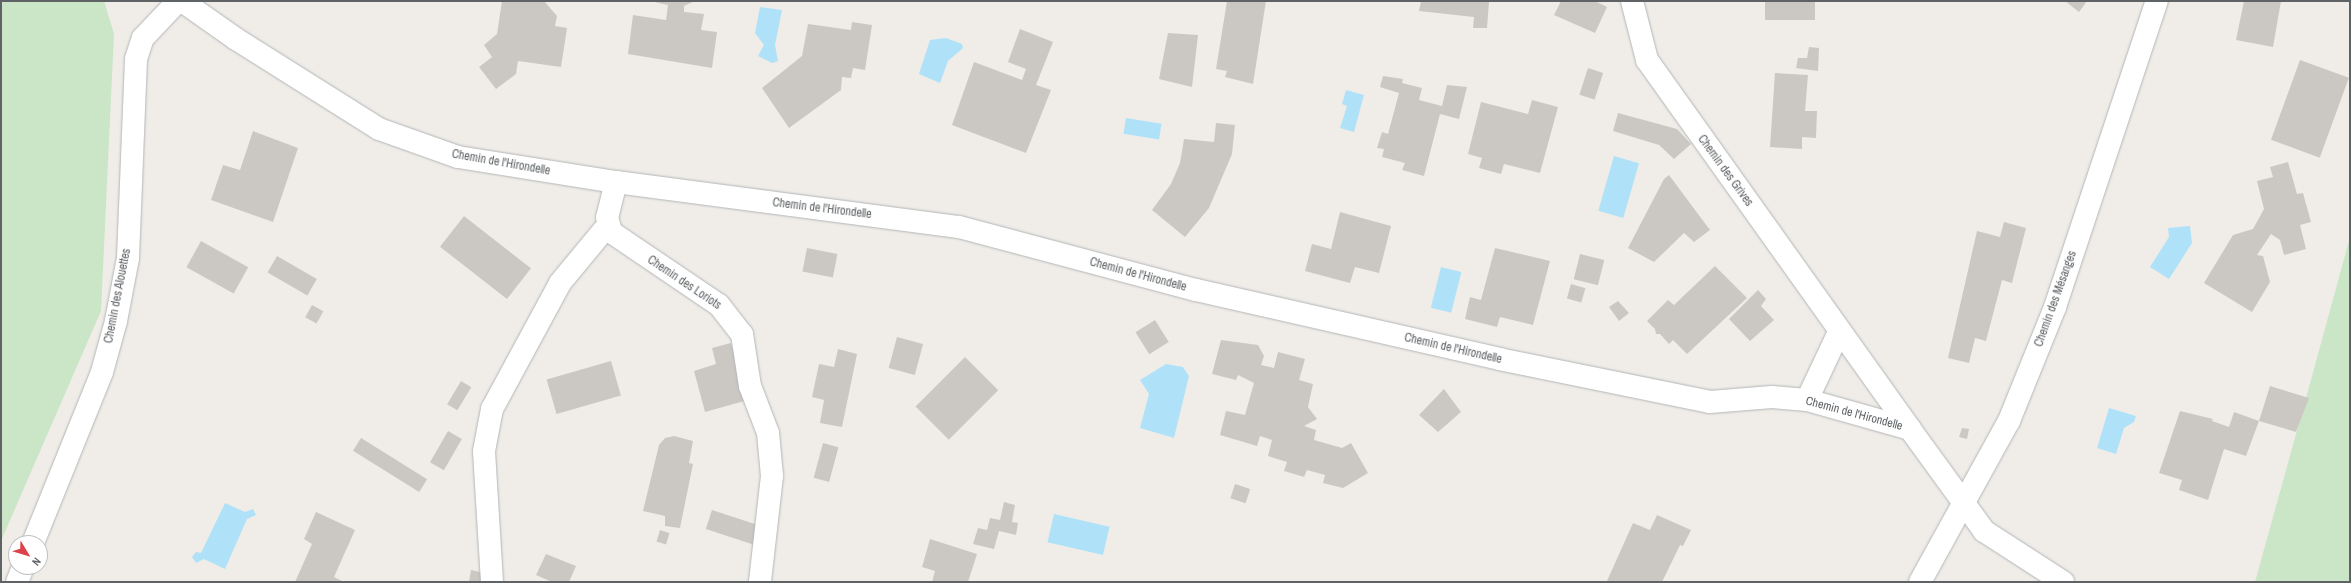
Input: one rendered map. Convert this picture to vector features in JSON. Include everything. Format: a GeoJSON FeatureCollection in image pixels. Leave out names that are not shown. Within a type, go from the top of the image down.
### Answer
{"type":"FeatureCollection","features":[{"type":"Feature","properties":{"kind":"street","name":"Chemin des Alouettes"},"geometry":{"type":"LineString","coordinates":[[36,535],[102,372],[116,321],[128,258],[136,59],[144,38],[178,1]]}},
{"type":"Feature","properties":{"kind":"street","name":"Chemin de l'Hirondelle"},"geometry":{"type":"LineString","coordinates":[[182,1],[236,39],[378,129],[458,157],[616,182],[959,226],[1196,290],[1499,359],[1710,402],[1772,397],[1807,400],[1910,429],[1965,502],[1984,531],[2063,582]]}},
{"type":"Feature","properties":{"kind":"street","name":"Chemin des Grives"},"geometry":{"type":"LineString","coordinates":[[1632,1],[1647,60],[1839,332],[1910,429]]}},
{"type":"Feature","properties":{"kind":"street","name":"Chemin des Mésanges"},"geometry":{"type":"LineString","coordinates":[[1920,582],[2009,421],[2055,307],[2157,1]]}},
{"type":"Feature","properties":{"kind":"street"},"geometry":{"type":"LineString","coordinates":[[492,582],[484,451],[492,409],[560,283],[608,224],[616,182]]}},
{"type":"Feature","properties":{"kind":"street","name":"Chemin des Loriots"},"geometry":{"type":"LineString","coordinates":[[608,224],[611,232],[621,240],[718,305],[733,319],[742,334],[750,386],[768,433],[772,476],[760,582]]}},
{"type":"Feature","properties":{"kind":"street"},"geometry":{"type":"LineString","coordinates":[[1807,400],[1839,332]]}},
{"type":"Feature","properties":{"kind":"green space"},"geometry":{"type":"Polygon","coordinates":[[[1,1],[104,1],[114,34],[101,311],[1,541],[1,1]]]}},
{"type":"Feature","properties":{"kind":"green space"},"geometry":{"type":"Polygon","coordinates":[[[2350,237],[2350,582],[2255,582],[2306,398],[2350,237]]]}},
{"type":"Feature","properties":{"kind":"water"},"geometry":{"type":"Polygon","coordinates":[[[760,7],[782,10],[775,45],[778,61],[772,63],[758,56],[764,45],[755,33],[760,7]]]}},
{"type":"Feature","properties":{"kind":"water"},"geometry":{"type":"Polygon","coordinates":[[[946,38],[962,44],[963,48],[948,61],[940,83],[919,74],[930,40],[946,38]]]}},
{"type":"Feature","properties":{"kind":"water"},"geometry":{"type":"Polygon","coordinates":[[[1346,90],[1364,95],[1354,132],[1340,128],[1347,106],[1342,104],[1346,90]]]}},
{"type":"Feature","properties":{"kind":"water"},"geometry":{"type":"Polygon","coordinates":[[[1126,118],[1162,124],[1159,139],[1123,134],[1126,118]]]}},
{"type":"Feature","properties":{"kind":"water"},"geometry":{"type":"Polygon","coordinates":[[[1614,156],[1639,163],[1623,218],[1598,211],[1614,156]]]}},
{"type":"Feature","properties":{"kind":"water"},"geometry":{"type":"Polygon","coordinates":[[[2190,226],[2192,243],[2169,279],[2150,267],[2169,237],[2168,228],[2190,226]]]}},
{"type":"Feature","properties":{"kind":"water"},"geometry":{"type":"Polygon","coordinates":[[[1441,267],[1461,272],[1451,313],[1431,308],[1441,267]]]}},
{"type":"Feature","properties":{"kind":"water"},"geometry":{"type":"Polygon","coordinates":[[[1166,364],[1183,367],[1189,376],[1174,438],[1140,428],[1149,394],[1140,380],[1166,364]]]}},
{"type":"Feature","properties":{"kind":"water"},"geometry":{"type":"Polygon","coordinates":[[[2109,408],[2136,416],[2134,422],[2124,428],[2116,454],[2097,448],[2109,408]]]}},
{"type":"Feature","properties":{"kind":"water"},"geometry":{"type":"Polygon","coordinates":[[[225,503],[245,512],[253,509],[256,515],[247,519],[225,569],[204,559],[196,563],[192,557],[196,552],[201,553],[225,503]]]}},
{"type":"Feature","properties":{"kind":"water"},"geometry":{"type":"Polygon","coordinates":[[[1054,514],[1110,527],[1103,555],[1047,542],[1054,514]]]}},
{"type":"Feature","properties":{"kind":"building"},"geometry":{"type":"Polygon","coordinates":[[[502,1],[544,1],[557,16],[555,26],[567,28],[561,67],[518,61],[516,74],[496,89],[479,67],[492,57],[484,45],[497,34],[502,1]]]}},
{"type":"Feature","properties":{"kind":"building"},"geometry":{"type":"Polygon","coordinates":[[[650,1],[695,1],[684,6],[684,12],[704,14],[701,30],[717,32],[712,68],[628,54],[633,15],[666,20],[668,5],[650,1]]]}},
{"type":"Feature","properties":{"kind":"building"},"geometry":{"type":"Polygon","coordinates":[[[1227,1],[1266,1],[1253,84],[1225,77],[1227,71],[1216,69],[1227,1]]]}},
{"type":"Feature","properties":{"kind":"building"},"geometry":{"type":"Polygon","coordinates":[[[1421,1],[1489,2],[1487,28],[1473,28],[1474,17],[1419,11],[1421,1]]]}},
{"type":"Feature","properties":{"kind":"building"},"geometry":{"type":"Polygon","coordinates":[[[1561,1],[1595,1],[1607,7],[1595,33],[1554,15],[1561,1]]]}},
{"type":"Feature","properties":{"kind":"building"},"geometry":{"type":"Polygon","coordinates":[[[1765,1],[1815,1],[1815,20],[1765,20],[1765,1]]]}},
{"type":"Feature","properties":{"kind":"building"},"geometry":{"type":"Polygon","coordinates":[[[2065,1],[2087,1],[2079,12],[2065,1]]]}},
{"type":"Feature","properties":{"kind":"building"},"geometry":{"type":"Polygon","coordinates":[[[2244,1],[2281,1],[2273,47],[2236,40],[2244,1]]]}},
{"type":"Feature","properties":{"kind":"building"},"geometry":{"type":"Polygon","coordinates":[[[852,22],[872,25],[865,70],[853,68],[851,78],[842,77],[841,90],[789,128],[762,88],[802,56],[808,24],[851,30],[852,22]]]}},
{"type":"Feature","properties":{"kind":"building"},"geometry":{"type":"Polygon","coordinates":[[[1020,29],[1053,42],[1036,85],[1051,90],[1026,153],[952,125],[974,62],[1022,80],[1026,69],[1008,62],[1020,29]]]}},
{"type":"Feature","properties":{"kind":"building"},"geometry":{"type":"Polygon","coordinates":[[[1168,33],[1198,35],[1192,87],[1159,79],[1168,33]]]}},
{"type":"Feature","properties":{"kind":"building"},"geometry":{"type":"Polygon","coordinates":[[[1809,47],[1819,48],[1818,71],[1796,68],[1798,58],[1807,58],[1809,47]]]}},
{"type":"Feature","properties":{"kind":"building"},"geometry":{"type":"Polygon","coordinates":[[[2300,60],[2349,78],[2320,158],[2271,140],[2300,60]]]}},
{"type":"Feature","properties":{"kind":"building"},"geometry":{"type":"Polygon","coordinates":[[[1588,68],[1603,73],[1595,100],[1579,95],[1588,68]]]}},
{"type":"Feature","properties":{"kind":"building"},"geometry":{"type":"Polygon","coordinates":[[[1775,73],[1808,75],[1805,111],[1817,111],[1816,138],[1802,137],[1802,149],[1770,147],[1775,73]]]}},
{"type":"Feature","properties":{"kind":"building"},"geometry":{"type":"Polygon","coordinates":[[[1383,76],[1403,79],[1402,83],[1422,88],[1419,100],[1442,106],[1447,85],[1467,87],[1459,119],[1440,114],[1424,176],[1402,170],[1405,163],[1382,157],[1384,149],[1377,148],[1382,132],[1388,134],[1399,93],[1380,87],[1383,76]]]}},
{"type":"Feature","properties":{"kind":"building"},"geometry":{"type":"Polygon","coordinates":[[[1532,100],[1558,107],[1540,173],[1504,164],[1501,174],[1479,168],[1482,158],[1468,154],[1481,102],[1528,114],[1532,100]]]}},
{"type":"Feature","properties":{"kind":"building"},"geometry":{"type":"Polygon","coordinates":[[[1618,113],[1677,129],[1691,144],[1674,159],[1659,145],[1613,131],[1618,113]]]}},
{"type":"Feature","properties":{"kind":"building"},"geometry":{"type":"Polygon","coordinates":[[[1216,123],[1235,125],[1232,154],[1209,208],[1185,237],[1152,210],[1171,184],[1180,163],[1184,139],[1214,142],[1216,123]]]}},
{"type":"Feature","properties":{"kind":"building"},"geometry":{"type":"Polygon","coordinates":[[[253,131],[298,148],[273,222],[211,200],[223,165],[240,170],[253,131]]]}},
{"type":"Feature","properties":{"kind":"building"},"geometry":{"type":"Polygon","coordinates":[[[2288,162],[2297,194],[2303,193],[2311,222],[2300,225],[2306,249],[2284,255],[2280,240],[2271,234],[2257,255],[2263,256],[2270,282],[2252,312],[2204,283],[2233,235],[2253,229],[2264,209],[2257,181],[2273,177],[2270,167],[2288,162]]]}},
{"type":"Feature","properties":{"kind":"building"},"geometry":{"type":"Polygon","coordinates":[[[1669,175],[1710,230],[1694,242],[1684,233],[1654,262],[1628,248],[1664,179],[1669,175]]]}},
{"type":"Feature","properties":{"kind":"building"},"geometry":{"type":"Polygon","coordinates":[[[1340,212],[1391,226],[1379,273],[1355,267],[1350,283],[1305,271],[1312,244],[1331,249],[1340,212]]]}},
{"type":"Feature","properties":{"kind":"building"},"geometry":{"type":"Polygon","coordinates":[[[464,216],[531,268],[507,299],[440,247],[464,216]]]}},
{"type":"Feature","properties":{"kind":"building"},"geometry":{"type":"Polygon","coordinates":[[[2004,222],[2026,228],[2012,283],[2002,280],[1986,341],[1975,338],[1969,363],[1948,358],[1977,231],[2000,237],[2004,222]]]}},
{"type":"Feature","properties":{"kind":"building"},"geometry":{"type":"Polygon","coordinates":[[[201,241],[248,267],[234,293],[186,267],[201,241]]]}},
{"type":"Feature","properties":{"kind":"building"},"geometry":{"type":"Polygon","coordinates":[[[807,248],[837,254],[833,277],[802,272],[807,248]]]}},
{"type":"Feature","properties":{"kind":"building"},"geometry":{"type":"Polygon","coordinates":[[[1495,248],[1550,261],[1533,325],[1500,317],[1497,327],[1465,319],[1470,297],[1481,300],[1495,248]]]}},
{"type":"Feature","properties":{"kind":"building"},"geometry":{"type":"Polygon","coordinates":[[[1580,254],[1604,260],[1598,285],[1574,279],[1580,254]]]}},
{"type":"Feature","properties":{"kind":"building"},"geometry":{"type":"Polygon","coordinates":[[[277,256],[317,279],[307,295],[268,272],[277,256]]]}},
{"type":"Feature","properties":{"kind":"building"},"geometry":{"type":"Polygon","coordinates":[[[1715,266],[1747,298],[1687,354],[1673,340],[1669,344],[1660,334],[1656,334],[1655,329],[1647,321],[1668,300],[1674,305],[1715,266]]]}},
{"type":"Feature","properties":{"kind":"building"},"geometry":{"type":"Polygon","coordinates":[[[1571,284],[1585,288],[1581,303],[1567,298],[1571,284]]]}},
{"type":"Feature","properties":{"kind":"building"},"geometry":{"type":"Polygon","coordinates":[[[1758,290],[1766,299],[1761,306],[1774,320],[1750,341],[1729,319],[1758,290]]]}},
{"type":"Feature","properties":{"kind":"building"},"geometry":{"type":"Polygon","coordinates":[[[1618,301],[1629,313],[1619,321],[1609,307],[1618,301]]]}},
{"type":"Feature","properties":{"kind":"building"},"geometry":{"type":"Polygon","coordinates":[[[312,305],[323,311],[317,324],[305,317],[312,305]]]}},
{"type":"Feature","properties":{"kind":"building"},"geometry":{"type":"Polygon","coordinates":[[[1155,320],[1169,342],[1149,354],[1135,332],[1155,320]]]}},
{"type":"Feature","properties":{"kind":"building"},"geometry":{"type":"Polygon","coordinates":[[[897,337],[923,344],[915,375],[889,368],[897,337]]]}},
{"type":"Feature","properties":{"kind":"building"},"geometry":{"type":"Polygon","coordinates":[[[1221,340],[1258,345],[1264,356],[1261,365],[1274,368],[1278,352],[1305,359],[1299,380],[1313,384],[1308,407],[1317,419],[1304,426],[1316,430],[1314,440],[1342,448],[1351,443],[1368,473],[1343,488],[1323,483],[1325,475],[1307,470],[1304,477],[1284,471],[1287,462],[1268,456],[1272,440],[1260,436],[1257,446],[1220,435],[1226,411],[1245,415],[1254,383],[1238,375],[1236,380],[1212,374],[1221,340]]]}},
{"type":"Feature","properties":{"kind":"building"},"geometry":{"type":"Polygon","coordinates":[[[731,343],[748,400],[705,412],[694,371],[716,364],[712,348],[731,343]]]}},
{"type":"Feature","properties":{"kind":"building"},"geometry":{"type":"Polygon","coordinates":[[[838,349],[857,354],[842,427],[820,423],[824,400],[812,397],[819,364],[834,367],[838,349]]]}},
{"type":"Feature","properties":{"kind":"building"},"geometry":{"type":"Polygon","coordinates":[[[965,357],[998,390],[949,440],[916,406],[965,357]]]}},
{"type":"Feature","properties":{"kind":"building"},"geometry":{"type":"Polygon","coordinates":[[[611,361],[621,396],[557,414],[547,379],[611,361]]]}},
{"type":"Feature","properties":{"kind":"building"},"geometry":{"type":"Polygon","coordinates":[[[461,381],[471,387],[457,410],[447,404],[461,381]]]}},
{"type":"Feature","properties":{"kind":"building"},"geometry":{"type":"Polygon","coordinates":[[[2270,386],[2309,398],[2296,432],[2259,421],[2270,386]]]}},
{"type":"Feature","properties":{"kind":"building"},"geometry":{"type":"Polygon","coordinates":[[[1444,389],[1461,412],[1438,432],[1419,415],[1444,389]]]}},
{"type":"Feature","properties":{"kind":"building"},"geometry":{"type":"Polygon","coordinates":[[[2180,411],[2213,419],[2212,421],[2229,427],[2234,412],[2259,421],[2246,456],[2224,449],[2208,500],[2179,490],[2182,480],[2159,473],[2180,411]]]}},
{"type":"Feature","properties":{"kind":"building"},"geometry":{"type":"Polygon","coordinates":[[[1962,428],[1969,429],[1967,439],[1959,437],[1962,428]]]}},
{"type":"Feature","properties":{"kind":"building"},"geometry":{"type":"Polygon","coordinates":[[[448,431],[462,439],[444,470],[430,462],[448,431]]]}},
{"type":"Feature","properties":{"kind":"building"},"geometry":{"type":"Polygon","coordinates":[[[674,436],[693,441],[689,463],[693,464],[680,528],[665,526],[665,516],[643,511],[659,445],[665,438],[674,436]]]}},
{"type":"Feature","properties":{"kind":"building"},"geometry":{"type":"Polygon","coordinates":[[[361,438],[427,479],[419,492],[353,451],[361,438]]]}},
{"type":"Feature","properties":{"kind":"building"},"geometry":{"type":"Polygon","coordinates":[[[823,443],[838,447],[829,482],[814,478],[823,443]]]}},
{"type":"Feature","properties":{"kind":"building"},"geometry":{"type":"Polygon","coordinates":[[[1235,484],[1250,489],[1246,503],[1230,498],[1235,484]]]}},
{"type":"Feature","properties":{"kind":"building"},"geometry":{"type":"Polygon","coordinates":[[[1004,502],[1015,505],[1012,522],[1018,523],[1016,535],[999,531],[994,549],[973,544],[978,528],[987,530],[990,518],[1000,520],[1004,502]]]}},
{"type":"Feature","properties":{"kind":"building"},"geometry":{"type":"Polygon","coordinates":[[[712,510],[759,525],[752,544],[706,529],[712,510]]]}},
{"type":"Feature","properties":{"kind":"building"},"geometry":{"type":"Polygon","coordinates":[[[316,512],[355,530],[334,577],[344,582],[295,582],[312,544],[304,539],[316,512]]]}},
{"type":"Feature","properties":{"kind":"building"},"geometry":{"type":"Polygon","coordinates":[[[1657,515],[1691,530],[1683,546],[1680,545],[1662,582],[1607,581],[1633,523],[1650,530],[1657,515]]]}},
{"type":"Feature","properties":{"kind":"building"},"geometry":{"type":"Polygon","coordinates":[[[660,530],[670,533],[666,544],[656,541],[660,530]]]}},
{"type":"Feature","properties":{"kind":"building"},"geometry":{"type":"Polygon","coordinates":[[[930,539],[977,554],[968,582],[932,582],[935,571],[922,567],[930,539]]]}},
{"type":"Feature","properties":{"kind":"building"},"geometry":{"type":"Polygon","coordinates":[[[546,554],[576,566],[569,582],[552,582],[536,575],[546,554]]]}},
{"type":"Feature","properties":{"kind":"building"},"geometry":{"type":"Polygon","coordinates":[[[471,570],[489,574],[487,582],[469,582],[471,570]]]}}]}
